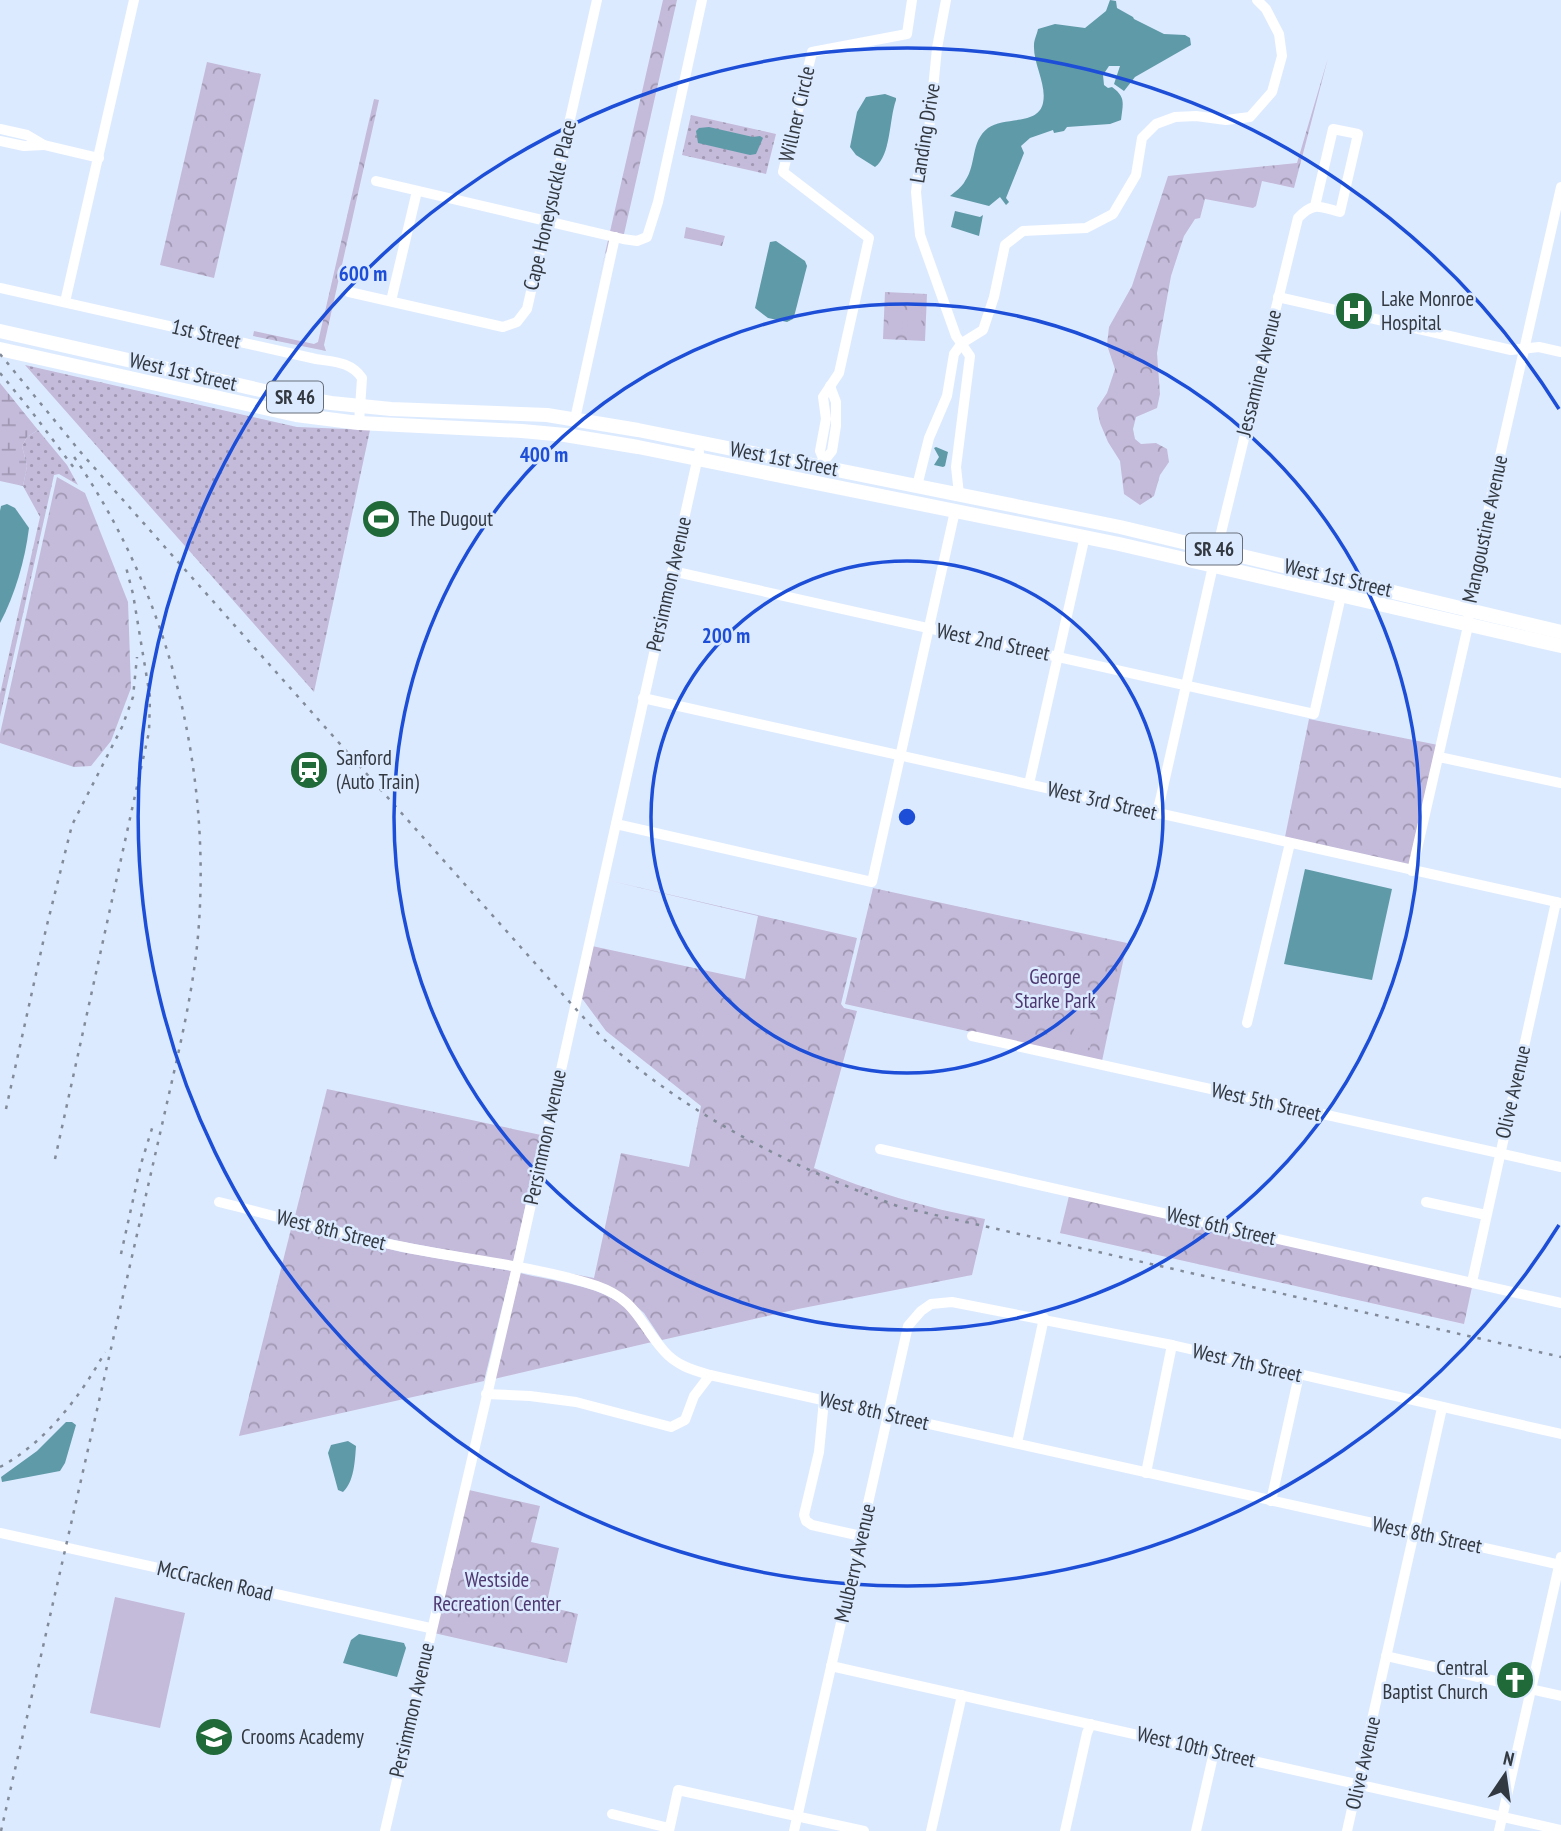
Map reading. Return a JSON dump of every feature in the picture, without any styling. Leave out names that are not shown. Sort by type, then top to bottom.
[{"type":"main road","name":"West 1st Street","points":[[0,331],[269,392],[362,407],[515,413],[575,419],[824,464],[1217,549],[1561,632]]},
{"type":"main road","name":"West 1st Street","points":[[0,349],[275,411],[359,424],[556,434],[697,459],[1085,536],[1561,646]]},
{"type":"main road","points":[[956,510],[968,503],[988,507],[1000,502]]},
{"type":"main road","points":[[1150,551],[1167,550],[1198,556],[1217,549]]},
{"type":"main road","points":[[1213,566],[1226,560],[1242,562],[1260,559]]},
{"type":"street","points":[[65,302],[134,0]]},
{"type":"street","name":"Cape Honeysuckle Place","points":[[349,292],[503,327],[517,322],[527,309],[597,0]]},
{"type":"street","points":[[376,181],[615,237],[641,240],[648,237],[702,0]]},
{"type":"street","name":"Willner Circle","points":[[824,464],[832,451],[836,426],[836,402],[830,386],[839,373],[869,239],[783,172],[812,52],[907,34],[912,0]]},
{"type":"street","name":"Landing Drive","points":[[946,0],[937,48],[929,130],[919,166],[916,192],[920,235],[956,336],[970,356],[956,467],[959,494]]},
{"type":"street","points":[[917,486],[929,438],[947,396],[954,354],[962,343],[983,330],[994,297],[1005,245],[1023,231],[1086,228],[1113,214],[1136,175],[1142,138],[1156,124],[1175,117],[1196,116],[1226,120],[1250,117],[1272,92],[1282,56],[1279,34],[1266,9],[1257,0]]},
{"type":"street","name":"Jessamine Avenue","points":[[1217,549],[1298,218],[1307,208],[1315,206],[1340,212],[1358,134],[1333,128],[1315,206]]},
{"type":"street","points":[[0,129],[26,135],[44,145],[99,158]]},
{"type":"street","points":[[0,141],[24,146],[44,145]]},
{"type":"street","name":"Mangoustine Avenue","points":[[1412,871],[1440,757],[1468,626],[1469,609],[1561,187]]},
{"type":"street","points":[[391,301],[417,191]]},
{"type":"street","points":[[575,419],[615,237]]},
{"type":"street","name":"1st Street","points":[[0,288],[344,363],[351,366],[362,378],[359,424]]},
{"type":"street","points":[[1278,297],[1511,350],[1539,347],[1561,352]]},
{"type":"street","name":"Persimmon Avenue","points":[[384,1831],[517,1267],[702,443]]},
{"type":"street","points":[[616,824],[872,882],[956,510]]},
{"type":"street","points":[[1030,785],[1085,536]]},
{"type":"street","points":[[1157,814],[1213,566]]},
{"type":"street","name":"West 2nd Street","points":[[672,570],[1314,714],[1341,596]]},
{"type":"street","name":"West 3rd Street","points":[[643,698],[1558,903]]},
{"type":"street","points":[[1440,757],[1561,783]]},
{"type":"street","points":[[1247,1023],[1290,843]]},
{"type":"street","name":"Olive Avenue","points":[[1472,1282],[1558,903]]},
{"type":"street","name":"West 5th Street","points":[[972,1036],[1561,1167]]},
{"type":"street","name":"West 6th Street","points":[[880,1149],[1561,1303]]},
{"type":"street","name":"West 8th Street","points":[[219,1202],[402,1247],[517,1267],[598,1287],[622,1299],[641,1317],[669,1356],[686,1368],[710,1375],[1271,1501],[1560,1562]]},
{"type":"street","points":[[1426,1202],[1486,1215]]},
{"type":"street","name":"West 7th Street","points":[[931,1304],[952,1302],[1044,1318],[1561,1434]]},
{"type":"street","name":"Mulberry Avenue","points":[[794,1831],[908,1326],[931,1304]]},
{"type":"street","points":[[1017,1443],[1044,1318]]},
{"type":"street","points":[[1146,1473],[1171,1345]]},
{"type":"street","points":[[486,1394],[554,1398],[671,1427],[685,1420],[694,1396],[710,1375]]},
{"type":"street","points":[[1271,1501],[1299,1375]]},
{"type":"street","points":[[824,1400],[820,1452],[804,1515],[811,1525],[861,1536]]},
{"type":"street","name":"Olive Avenue","points":[[1347,1831],[1442,1408]]},
{"type":"street","name":"McCracken Road","points":[[0,1533],[430,1628]]},
{"type":"street","points":[[1500,1831],[1560,1562]]},
{"type":"street","points":[[1386,1656],[1561,1696]]},
{"type":"street","name":"West 10th Street","points":[[831,1666],[1561,1830]]},
{"type":"street","points":[[931,1831],[962,1695]]},
{"type":"street","points":[[1065,1831],[1091,1724]]},
{"type":"street","points":[[1196,1831],[1214,1752]]},
{"type":"street","points":[[612,1814],[669,1829],[678,1790],[864,1831]]},
{"type":"green space","points":[[663,0],[677,0],[624,234],[605,254],[598,284]]},
{"type":"green space","points":[[1328,58],[1294,188],[1262,181],[1256,206],[1253,208],[1205,199],[1200,218],[1195,219],[1184,236],[1171,276],[1157,353],[1160,394],[1157,408],[1136,417],[1133,429],[1135,439],[1141,444],[1156,443],[1167,449],[1169,462],[1160,475],[1154,496],[1140,505],[1124,494],[1120,461],[1108,442],[1097,408],[1107,393],[1115,369],[1107,345],[1109,327],[1132,286],[1168,176],[1297,163]]},
{"type":"green space","points":[[207,62],[261,74],[214,278],[160,265]]},
{"type":"green space","points":[[374,99],[379,100],[324,345],[326,351],[253,336],[254,331],[314,344],[318,342]]},
{"type":"green space","points":[[691,115],[776,134],[766,174],[682,155]]},
{"type":"green space","points":[[686,227],[725,236],[722,246],[684,238]]},
{"type":"green space","points":[[885,292],[927,294],[925,341],[883,339]]},
{"type":"green space","points":[[889,301],[903,301],[902,332],[888,331]]},
{"type":"green space","points":[[908,302],[922,302],[921,333],[907,332]]},
{"type":"green space","points":[[25,365],[297,427],[370,430],[314,692]]},
{"type":"green space","points":[[0,383],[38,430],[27,437],[22,446],[27,466],[23,486],[0,481]]},
{"type":"green space","points":[[38,430],[67,465],[78,485],[59,474],[54,475],[0,717],[0,694],[40,517],[23,486],[27,466],[22,446],[27,437]]},
{"type":"green space","points":[[57,477],[85,493],[128,602],[131,688],[111,741],[91,766],[74,767],[0,743]]},
{"type":"green space","points":[[1309,719],[1438,745],[1409,865],[1285,837]]},
{"type":"green space","points":[[607,880],[857,938],[841,1004],[844,1008],[857,1011],[814,1168],[898,1198],[985,1219],[972,1275],[798,1309],[662,1340],[644,1313],[624,1295],[537,1267],[594,1278],[621,1153],[689,1167],[701,1106],[606,1031],[581,997],[592,946],[745,979],[758,916]]},
{"type":"green space","name":"George Starke Park","points":[[873,888],[1127,943],[1102,1061],[845,1004]]},
{"type":"green space","points":[[1078,1011],[1097,1016],[1090,1048],[1071,1044]]},
{"type":"green space","points":[[327,1089],[541,1135],[513,1262],[403,1242],[295,1216]]},
{"type":"green space","points":[[1069,1196],[1472,1287],[1464,1324],[1060,1233]]},
{"type":"green space","points":[[292,1225],[401,1252],[511,1271],[484,1381],[239,1436]]},
{"type":"green space","points":[[520,1273],[578,1286],[607,1296],[629,1311],[652,1342],[494,1379]]},
{"type":"green space","name":"Westside Recreation Center","points":[[469,1490],[540,1506],[531,1542],[559,1548],[546,1606],[578,1614],[567,1663],[434,1633]]},
{"type":"green space","points":[[115,1597],[185,1613],[160,1728],[90,1713]]},
{"type":"green space","points":[[515,1605],[547,1613],[542,1632],[510,1625]]},
{"type":"water","points":[[1110,0],[1116,1],[1117,8],[1134,19],[1164,34],[1185,35],[1190,38],[1191,45],[1135,77],[1124,91],[1114,84],[1120,66],[1109,66],[1103,75],[1104,85],[1112,87],[1122,97],[1121,120],[1110,124],[1067,127],[1064,131],[1054,133],[1053,130],[1030,138],[1021,146],[1024,153],[1006,198],[1009,202],[1006,205],[1000,197],[989,206],[950,196],[969,174],[978,140],[988,128],[1003,122],[1028,118],[1040,110],[1044,96],[1034,45],[1038,29],[1055,24],[1085,28],[1106,11]]},
{"type":"water","points":[[885,94],[896,100],[887,146],[875,167],[856,155],[850,147],[857,112],[866,97]]},
{"type":"water","points":[[709,127],[763,138],[756,154],[750,155],[698,143],[696,131]]},
{"type":"water","points":[[955,211],[980,217],[983,215],[979,236],[951,227]]},
{"type":"water","points":[[776,241],[805,261],[807,266],[793,319],[787,322],[768,318],[755,308],[770,242]]},
{"type":"water","points":[[934,448],[948,452],[943,467],[934,465],[939,457]]},
{"type":"water","points":[[7,504],[15,508],[29,528],[19,577],[0,623],[0,511],[1,506]]},
{"type":"water","points":[[1305,869],[1392,889],[1372,980],[1284,964]]},
{"type":"water","points":[[66,1422],[76,1425],[60,1471],[2,1482],[1,1477],[37,1451]]},
{"type":"water","points":[[348,1441],[356,1446],[355,1458],[352,1477],[343,1492],[338,1490],[328,1453],[331,1445]]},
{"type":"water","points":[[359,1634],[404,1643],[406,1648],[397,1677],[343,1663],[351,1640]]},
{"type":"railway","points":[[0,354],[83,455],[588,1022],[611,1046],[677,1097],[748,1140],[822,1176],[900,1207],[1561,1357]]},
{"type":"railway","points":[[0,373],[74,468]]},
{"type":"railway","points":[[1,1831],[181,1042],[199,923],[201,862],[197,800],[188,738],[175,678],[156,618],[133,561],[105,506],[72,454]]},
{"type":"railway","points":[[55,1159],[149,732],[150,697],[126,567]]},
{"type":"railway","points":[[6,1109],[72,825],[122,727],[133,697],[137,657]]},
{"type":"railway","points":[[121,1254],[141,1164],[154,1122]]},
{"type":"railway","points":[[0,1467],[32,1445],[60,1417],[85,1385],[105,1352]]},
{"type":"place","name":"Lake Monroe Hospital","points":[[1354,311]]},
{"type":"place","name":"The Dugout","points":[[381,519]]},
{"type":"place","name":"Sanford (Auto Train)","points":[[309,770]]},
{"type":"place","name":"Central Baptist Church","points":[[1515,1680]]},
{"type":"place","name":"Crooms Academy","points":[[214,1737]]}]
